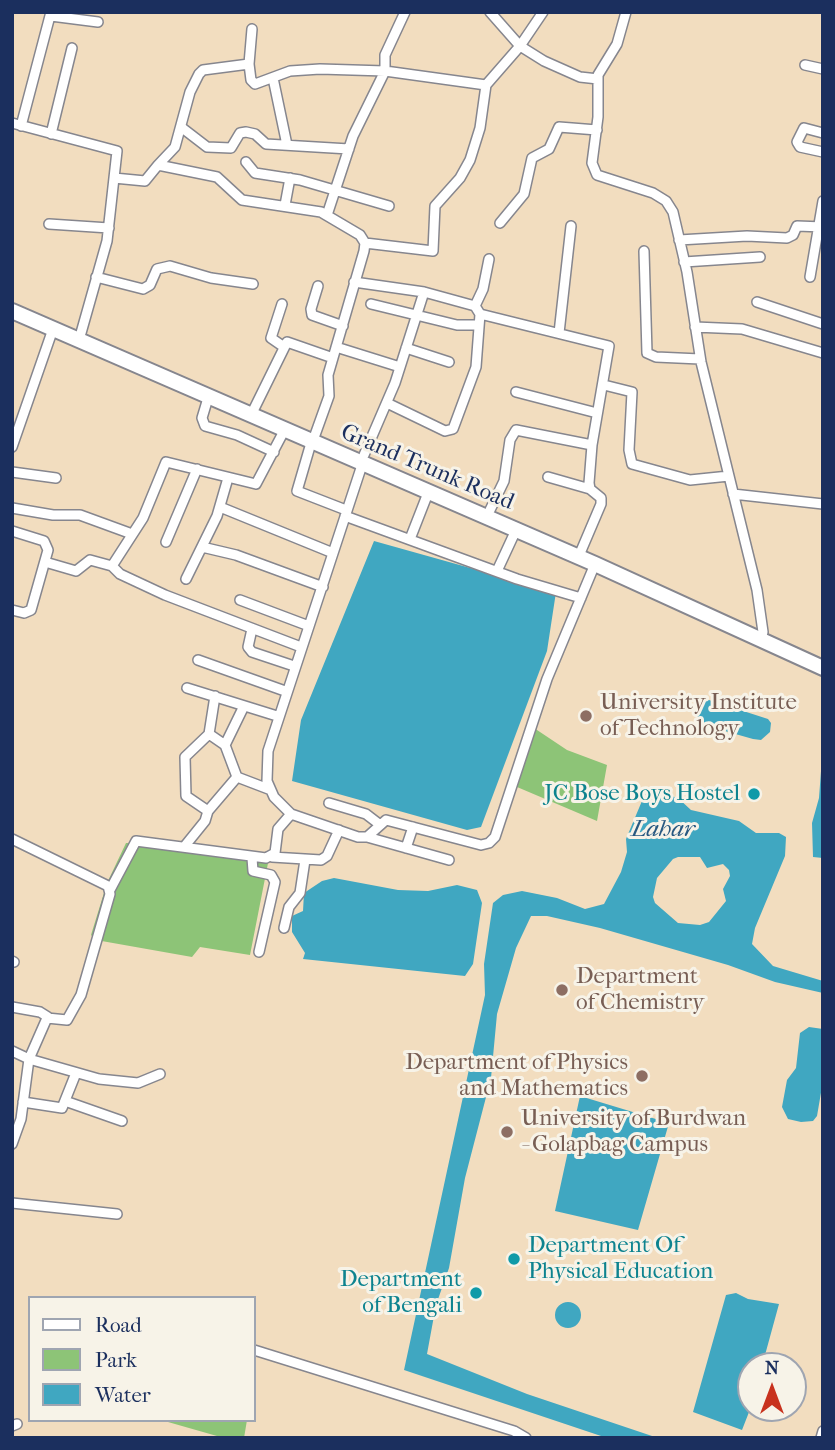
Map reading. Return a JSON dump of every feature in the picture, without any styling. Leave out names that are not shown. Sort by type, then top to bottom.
[{"type":"main road","name":"Grand Trunk Road","points":[[12,302],[254,409],[313,439],[490,510],[581,551],[762,636],[823,668]]},
{"type":"main road","name":"Grand Trunk Road","points":[[12,311],[284,431],[313,439]]},
{"type":"main road","name":"Grand Trunk Road","points":[[363,460],[428,493],[762,636],[823,658]]},
{"type":"street","points":[[327,215],[349,149],[369,99],[385,71],[386,55],[405,12]]},
{"type":"street","points":[[490,12],[520,46],[565,72],[598,79]]},
{"type":"street","points":[[365,243],[433,251],[435,206],[460,178],[470,160],[480,128],[486,85],[520,46],[543,12]]},
{"type":"street","points":[[626,12],[617,44],[599,71],[597,130],[592,163],[597,175],[653,193],[666,201],[673,212],[701,359],[757,590],[762,636]]},
{"type":"street","points":[[81,332],[109,228],[117,151],[17,125],[51,14],[98,22]]},
{"type":"street","points":[[252,29],[249,64],[252,83],[304,69],[385,71],[486,85]]},
{"type":"street","points":[[51,134],[72,48]]},
{"type":"street","points":[[114,178],[145,181],[175,147],[190,92],[203,70],[249,64]]},
{"type":"street","points":[[805,65],[823,69]]},
{"type":"street","points":[[273,78],[287,145]]},
{"type":"street","points":[[181,127],[207,147],[231,148],[240,134],[246,132],[255,134],[266,144],[349,149]]},
{"type":"street","points":[[500,223],[524,194],[532,158],[549,149],[559,127],[597,130]]},
{"type":"street","points":[[823,133],[804,128],[797,142],[800,147],[823,152]]},
{"type":"street","points":[[246,162],[255,173],[290,178],[389,206]]},
{"type":"street","points":[[158,165],[217,177],[242,200],[285,205],[327,215],[360,235],[365,243],[328,375],[329,396],[297,491],[410,539],[581,598]]},
{"type":"street","points":[[285,205],[290,178]]},
{"type":"street","points":[[810,277],[823,201]]},
{"type":"street","points":[[49,224],[109,228]]},
{"type":"street","points":[[559,332],[571,226]]},
{"type":"street","points":[[679,240],[747,236],[787,238],[793,235],[797,226],[820,226]]},
{"type":"street","points":[[643,251],[647,353],[656,358],[701,359]]},
{"type":"street","points":[[684,262],[760,257]]},
{"type":"street","points":[[387,403],[445,431],[453,429],[476,367],[478,310],[489,259]]},
{"type":"street","points":[[96,277],[140,290],[150,285],[158,269],[170,266],[211,278],[253,284]]},
{"type":"street","points":[[354,282],[424,292],[478,310],[609,346],[592,445],[590,489]]},
{"type":"street","points":[[318,286],[311,313],[343,326]]},
{"type":"street","points":[[424,292],[387,403],[363,460],[323,587],[285,691],[266,765],[271,790],[283,808],[291,814],[449,860]]},
{"type":"street","points":[[757,302],[823,324]]},
{"type":"street","points":[[282,304],[271,338],[284,347]]},
{"type":"street","points":[[371,304],[457,326],[478,326]]},
{"type":"street","points":[[695,327],[742,329],[823,353]]},
{"type":"street","points":[[13,444],[53,329]]},
{"type":"street","points":[[254,409],[287,342],[333,358]]},
{"type":"street","points":[[336,347],[400,367]]},
{"type":"street","points":[[406,348],[449,362]]},
{"type":"street","points":[[604,385],[632,392],[629,450],[632,464],[690,480],[729,476]]},
{"type":"street","points":[[516,392],[597,412]]},
{"type":"street","points":[[208,398],[202,418],[205,426],[237,435],[274,452]]},
{"type":"street","points":[[490,510],[504,481],[510,440],[516,430],[592,445]]},
{"type":"street","points":[[112,566],[143,518],[163,465],[172,461],[256,484],[284,431]]},
{"type":"street","points":[[166,542],[197,469]]},
{"type":"street","points":[[12,472],[56,478]]},
{"type":"street","points":[[548,477],[590,489],[601,498],[601,504],[581,551]]},
{"type":"street","points":[[186,579],[220,507],[228,478]]},
{"type":"street","points":[[410,539],[428,493]]},
{"type":"street","points":[[733,494],[823,504]]},
{"type":"street","points":[[220,507],[333,552]]},
{"type":"street","points":[[12,508],[53,515],[80,515],[132,534]]},
{"type":"street","points":[[497,571],[516,530]]},
{"type":"street","points":[[12,531],[47,544],[45,562],[31,610],[24,614],[12,610]]},
{"type":"street","points":[[202,547],[218,554],[236,555],[262,568],[323,587]]},
{"type":"street","points":[[45,562],[76,571],[90,560],[112,566],[120,573],[165,595],[301,647]]},
{"type":"street","points":[[367,837],[386,820],[481,845],[495,837],[547,680],[595,564]]},
{"type":"street","points":[[240,600],[309,626]]},
{"type":"street","points":[[252,629],[248,647],[252,652],[294,666]]},
{"type":"street","points":[[198,660],[285,691]]},
{"type":"street","points":[[187,688],[277,716]]},
{"type":"street","points":[[208,810],[186,796],[183,765],[188,752],[209,734],[215,696]]},
{"type":"street","points":[[225,745],[244,706]]},
{"type":"street","points":[[209,734],[225,745],[237,778]]},
{"type":"street","points":[[237,778],[271,790]]},
{"type":"street","points":[[184,848],[205,821],[208,810],[237,778]]},
{"type":"street","points":[[329,803],[366,814],[379,824]]},
{"type":"street","points":[[272,857],[278,829],[291,814]]},
{"type":"street","points":[[406,848],[413,827]]},
{"type":"street","points":[[12,1007],[67,1020],[81,995],[110,890],[136,841],[251,858],[321,860],[327,856],[339,830]]},
{"type":"street","points":[[12,839],[110,890]]},
{"type":"street","points":[[251,858],[253,871],[271,875],[275,882],[259,952]]},
{"type":"street","points":[[284,928],[289,907],[300,893],[305,860]]},
{"type":"street","points":[[12,1144],[23,1102],[29,1059],[48,1017]]},
{"type":"street","points":[[12,1051],[76,1073],[129,1083],[160,1074]]},
{"type":"street","points":[[23,1102],[62,1108],[76,1073]]},
{"type":"street","points":[[65,1101],[122,1121]]},
{"type":"street","points":[[12,1203],[117,1214]]},
{"type":"street","points":[[256,1351],[514,1431],[526,1438]]},
{"type":"street","points":[[821,1438],[823,1432]]},
{"type":"green space","points":[[534,728],[567,750],[607,765],[597,821],[510,784]]},
{"type":"green space","points":[[126,843],[169,843],[269,858],[250,955],[200,947],[192,957],[96,940],[91,935],[107,883]]},
{"type":"green space","points":[[168,1422],[247,1422],[244,1438],[224,1438]]},
{"type":"water","points":[[374,541],[556,592],[547,651],[481,827],[467,830],[292,781],[301,720]]},
{"type":"water","points":[[706,699],[768,719],[771,723],[770,732],[761,740],[700,724],[695,709]]},
{"type":"water","points":[[823,744],[823,858],[813,857],[812,823],[819,798]]},
{"type":"water","name":"Lahar","points":[[647,789],[678,798],[691,810],[739,821],[756,833],[779,833],[786,837],[785,856],[755,928],[752,944],[773,966],[823,981],[823,993],[775,982],[728,965],[600,928],[547,916],[531,916],[516,948],[497,1014],[491,1078],[465,1178],[449,1268],[436,1305],[427,1354],[527,1394],[658,1438],[607,1438],[404,1370],[485,995],[484,964],[493,903],[503,895],[522,891],[557,898],[585,909],[604,904],[621,872],[627,852],[626,839]],"holes":[[[700,857],[707,868],[723,864],[729,870],[730,876],[723,889],[726,901],[709,922],[700,925],[678,923],[655,903],[653,897],[657,878],[673,859]]]},
{"type":"water","points":[[334,878],[398,890],[428,891],[457,885],[477,890],[482,903],[473,964],[465,976],[303,959],[305,953],[292,932],[292,916],[303,911],[304,893],[322,881]]},
{"type":"water","points":[[809,1027],[823,1029],[823,1081],[817,1116],[813,1121],[801,1122],[788,1119],[782,1107],[787,1080],[796,1068],[800,1033]]},
{"type":"water","points":[[580,1096],[669,1123],[638,1230],[555,1211]]},
{"type":"water","points":[[736,1293],[748,1299],[779,1304],[766,1352],[737,1352],[737,1422],[745,1422],[742,1430],[693,1412],[726,1295]]},
{"type":"water","points":[[568,1302],[577,1306],[581,1315],[577,1324],[568,1328],[559,1324],[555,1315],[559,1306]]},
{"type":"place","name":"University Institute of Technology","points":[[586,716]]},
{"type":"place","name":"JC Bose Boys Hostel","points":[[754,794]]},
{"type":"place","name":"Department of Chemistry","points":[[562,990]]},
{"type":"place","name":"Department of Physics and Mathematics","points":[[642,1076]]},
{"type":"place","name":"University of Burdwan - Golapbag Campus","points":[[507,1132]]},
{"type":"place","name":"Department Of Physical Education","points":[[514,1259]]},
{"type":"place","name":"Department of Bengali","points":[[476,1293]]}]
